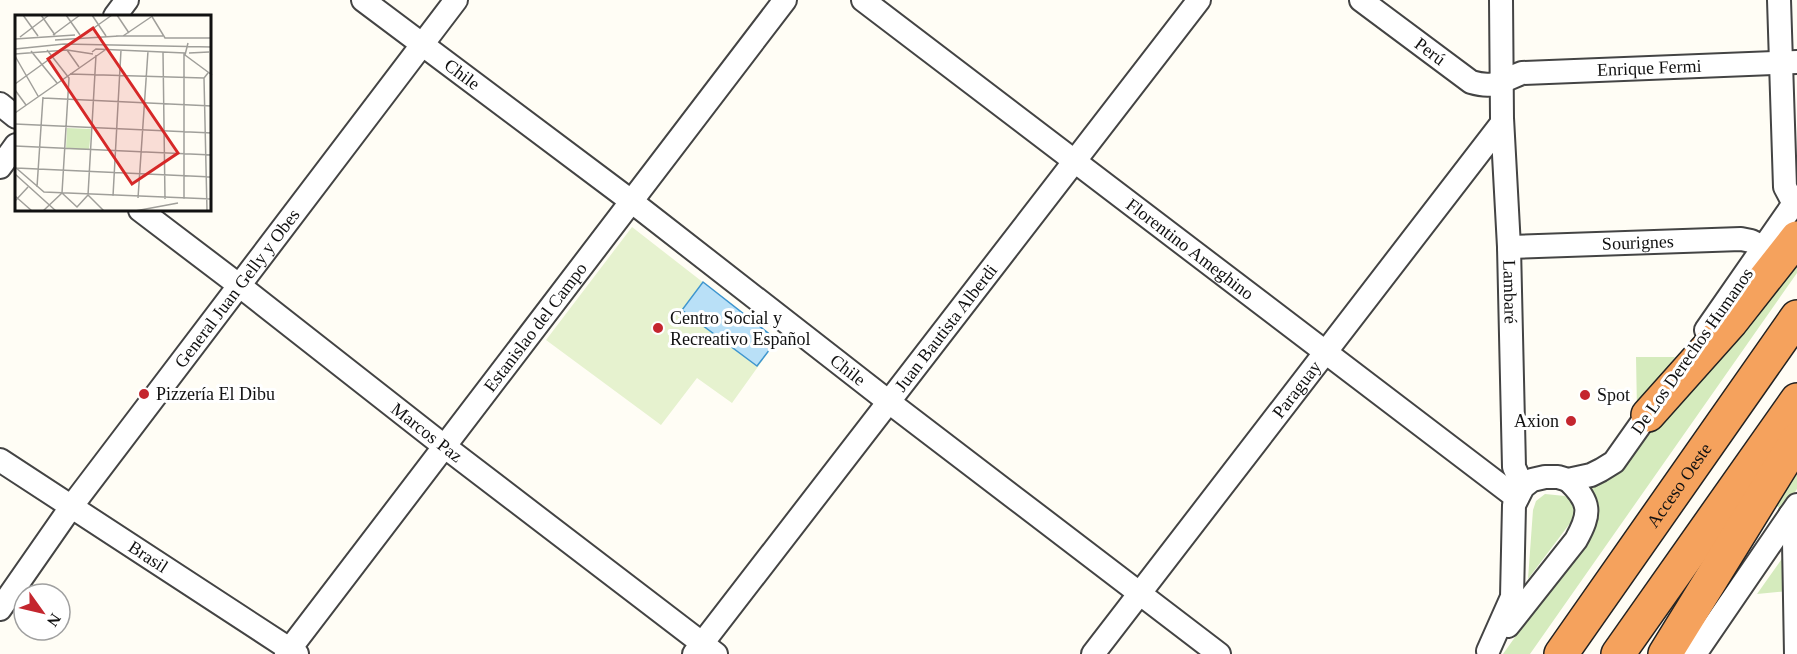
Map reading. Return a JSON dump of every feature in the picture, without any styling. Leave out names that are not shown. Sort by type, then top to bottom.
[{"type":"highway","points":[[1648,415],[1731,322],[1797,238]]},
{"type":"highway","name":"Acceso Oeste","points":[[1561,654],[1797,317]]},
{"type":"highway","points":[[1618,654],[1797,400]]},
{"type":"highway","points":[[1665,654],[1797,440]]},
{"type":"street","points":[[116,15],[128,0]]},
{"type":"street","name":"Chile","points":[[363,0],[631,201],[1219,654]]},
{"type":"street","name":"General Juan Gelly y Obes","points":[[0,609],[71,507],[456,0]]},
{"type":"street","name":"Estanislao del Campo","points":[[291,652],[444,446],[785,0]]},
{"type":"street","name":"Florentino Ameghino","points":[[863,0],[1326,354],[1520,493]]},
{"type":"street","name":"Juan Bautista Alberdi","points":[[704,650],[889,402],[1199,0]]},
{"type":"street","name":"Perú","points":[[1360,0],[1471,82],[1484,86],[1503,83]]},
{"type":"street","name":"Lambaré","points":[[1487,653],[1512,597],[1514,505],[1520,493],[1514,467],[1509,248],[1502,123],[1501,0]]},
{"type":"street","points":[[1779,0],[1789,62],[1785,187],[1795,201]]},
{"type":"street","name":"Enrique Fermi","points":[[1503,83],[1522,73],[1789,62]]},
{"type":"street","points":[[0,104],[15,116]]},
{"type":"street","name":"Paraguay","points":[[1093,654],[1502,123]]},
{"type":"street","points":[[0,167],[15,146]]},
{"type":"street","name":"De Los Derechos Humanos","points":[[1520,493],[1532,480],[1558,477],[1568,480],[1591,475],[1614,462],[1765,248],[1795,201]]},
{"type":"street","name":"Marcos Paz","points":[[143,212],[240,285],[704,650]]},
{"type":"street","name":"Sourignes","points":[[1509,248],[1742,239],[1765,248]]},
{"type":"street","name":"Brasil","points":[[0,460],[291,652]]},
{"type":"street","points":[[1487,653],[1576,540],[1582,529],[1587,516],[1587,505],[1582,493],[1568,480]]},
{"type":"street","points":[[1695,654],[1793,510]]},
{"type":"street","points":[[1793,510],[1796,654]]},
{"type":"green space","name":"Centro Social y Recreativo Español","points":[[632,227],[777,340],[732,403],[697,378],[661,425],[546,340]]},
{"type":"green space","points":[[1797,250],[1797,273],[1530,654],[1503,654],[1598,521],[1591,482],[1673,402]]},
{"type":"green space","points":[[1636,357],[1675,357],[1637,410]]},
{"type":"green space","points":[[1797,466],[1797,489],[1783,510],[1772,503]]},
{"type":"green space","points":[[1545,494],[1565,496],[1575,503],[1577,514],[1528,579],[1533,510],[1536,501]]},
{"type":"green space","points":[[1786,553],[1788,591],[1757,594]]},
{"type":"water","points":[[703,282],[777,340],[757,366],[682,310]]},
{"type":"place","name":"Centro Social y Recreativo Español","points":[[658,328]]},
{"type":"place","name":"Pizzería El Dibu","points":[[144,394]]},
{"type":"place","name":"Spot","points":[[1585,395]]},
{"type":"place","name":"Axion","points":[[1571,421]]}]
